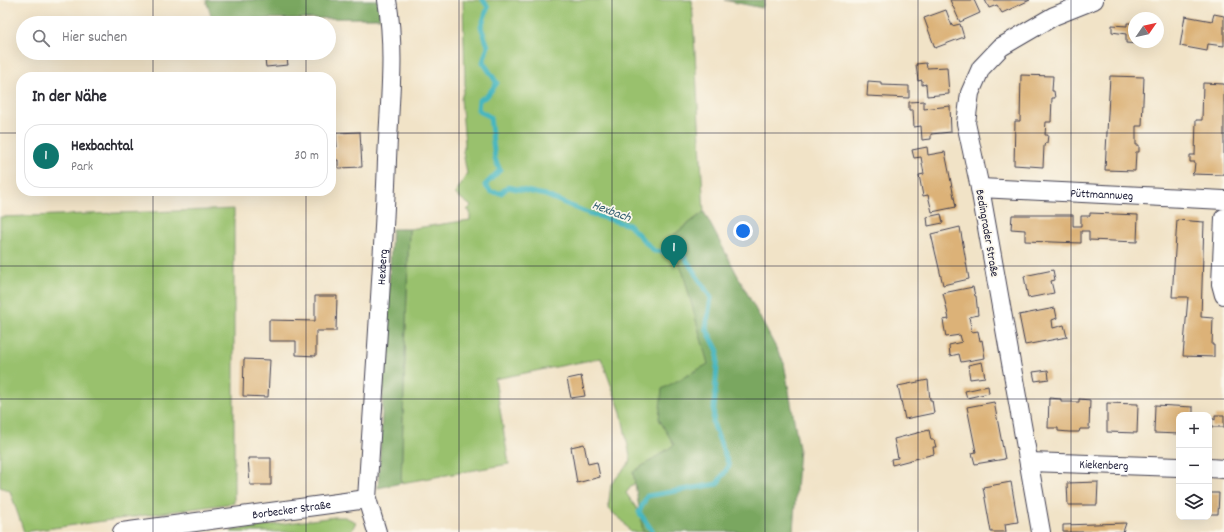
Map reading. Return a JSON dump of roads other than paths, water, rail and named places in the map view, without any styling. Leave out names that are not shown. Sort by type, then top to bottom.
[{"type":"street","name":"Hexberg","points":[[377,532],[367,499],[385,215],[390,83],[390,19],[386,0]]},
{"type":"street","name":"Bedingrader Straße","points":[[1041,532],[980,188],[966,123],[970,93],[982,68],[1000,47],[1054,16],[1094,0]]},
{"type":"street","name":"Püttmannweg","points":[[980,188],[1224,200]]},
{"type":"street","points":[[1224,218],[1221,284],[1224,295]]},
{"type":"street","name":"Kiekenberg","points":[[1029,462],[1176,467]]},
{"type":"street","points":[[1212,468],[1224,469]]},
{"type":"street","name":"Borbecker Straße","points":[[122,532],[367,499]]},
{"type":"waterway","name":"Hexbach","points":[[483,0],[488,7],[481,27],[488,46],[483,62],[497,83],[487,96],[479,100],[478,110],[490,117],[495,159],[500,170],[485,185],[491,192],[501,193],[508,187],[545,195],[588,213],[629,225],[654,251],[682,253],[711,298],[706,328],[718,351],[713,423],[729,466],[717,484],[647,496],[639,512],[653,532]]},
{"type":"place","name":"Hexbachtal","points":[[674,268]]}]
